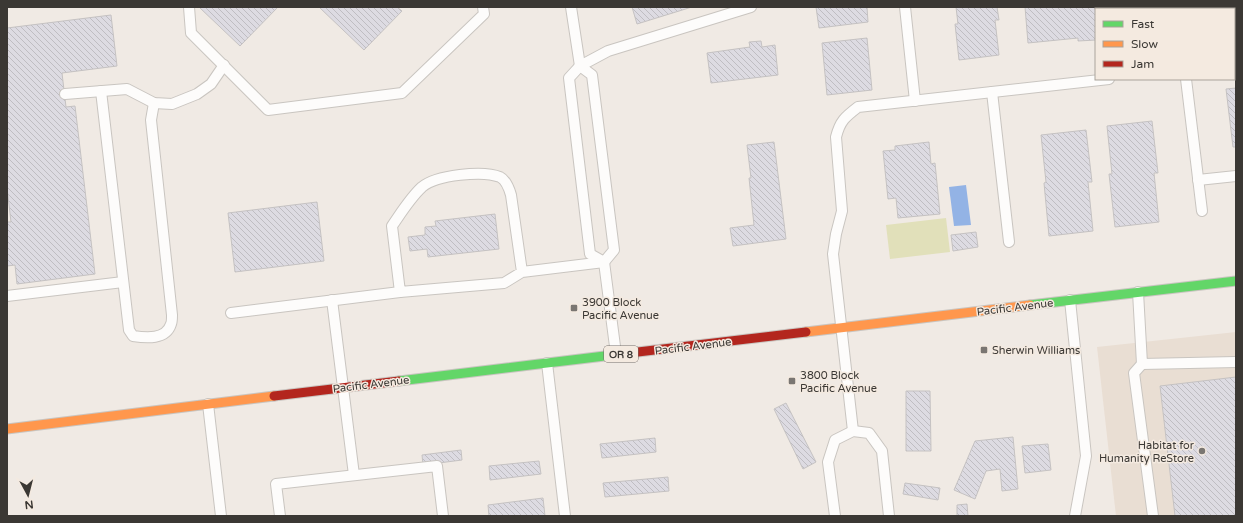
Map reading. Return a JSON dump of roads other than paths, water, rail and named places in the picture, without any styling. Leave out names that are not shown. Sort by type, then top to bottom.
[{"type":"highway","name":"Pacific Avenue","points":[[7,429],[616,354],[1236,281]]},
{"type":"lane","points":[[189,7],[191,33],[268,110],[402,93],[484,14],[483,7]]},
{"type":"lane","points":[[231,313],[400,292],[504,283],[522,272],[604,262],[614,250],[592,75],[580,66],[571,7]]},
{"type":"lane","points":[[604,262],[590,254],[569,78],[580,66],[608,51],[751,7]]},
{"type":"lane","points":[[905,7],[915,101]]},
{"type":"lane","points":[[65,94],[127,88],[154,103],[172,104],[197,94],[211,84],[224,65]]},
{"type":"lane","points":[[852,431],[833,254],[842,211],[836,137],[839,126],[847,116],[858,107],[1100,80]]},
{"type":"lane","points":[[1186,80],[1202,211]]},
{"type":"lane","points":[[102,90],[129,330],[133,336],[152,338],[160,336],[166,332],[171,325],[172,314],[151,120],[154,103]]},
{"type":"lane","points":[[992,92],[1009,242]]},
{"type":"lane","points":[[400,292],[392,226],[423,186],[436,179],[453,176],[473,173],[489,174],[501,178],[508,186],[511,195],[522,272]]},
{"type":"lane","points":[[1198,180],[1236,176]]},
{"type":"lane","points":[[604,262],[616,354]]},
{"type":"lane","points":[[7,296],[123,282]]},
{"type":"lane","points":[[1138,292],[1142,364],[1134,373],[1153,516]]},
{"type":"lane","points":[[332,300],[354,475]]},
{"type":"lane","points":[[1070,300],[1086,456],[1075,516]]},
{"type":"lane","points":[[1142,364],[1236,362]]},
{"type":"lane","points":[[547,363],[565,516]]},
{"type":"lane","points":[[208,404],[221,516]]},
{"type":"lane","points":[[835,516],[828,462],[835,440],[852,431],[869,433],[882,450],[890,516]]},
{"type":"lane","points":[[280,516],[276,484],[437,466],[443,516]]},
{"type":"water","points":[[966,185],[971,225],[954,226],[949,187]]},
{"type":"place","name":"3900 Block Pacific Avenue","points":[[574,308]]},
{"type":"place","name":"Sherwin Williams","points":[[984,350]]},
{"type":"place","name":"3800 Block Pacific Avenue","points":[[792,381]]},
{"type":"place","name":"Habitat for Humanity ReStore","points":[[1202,451]]}]
